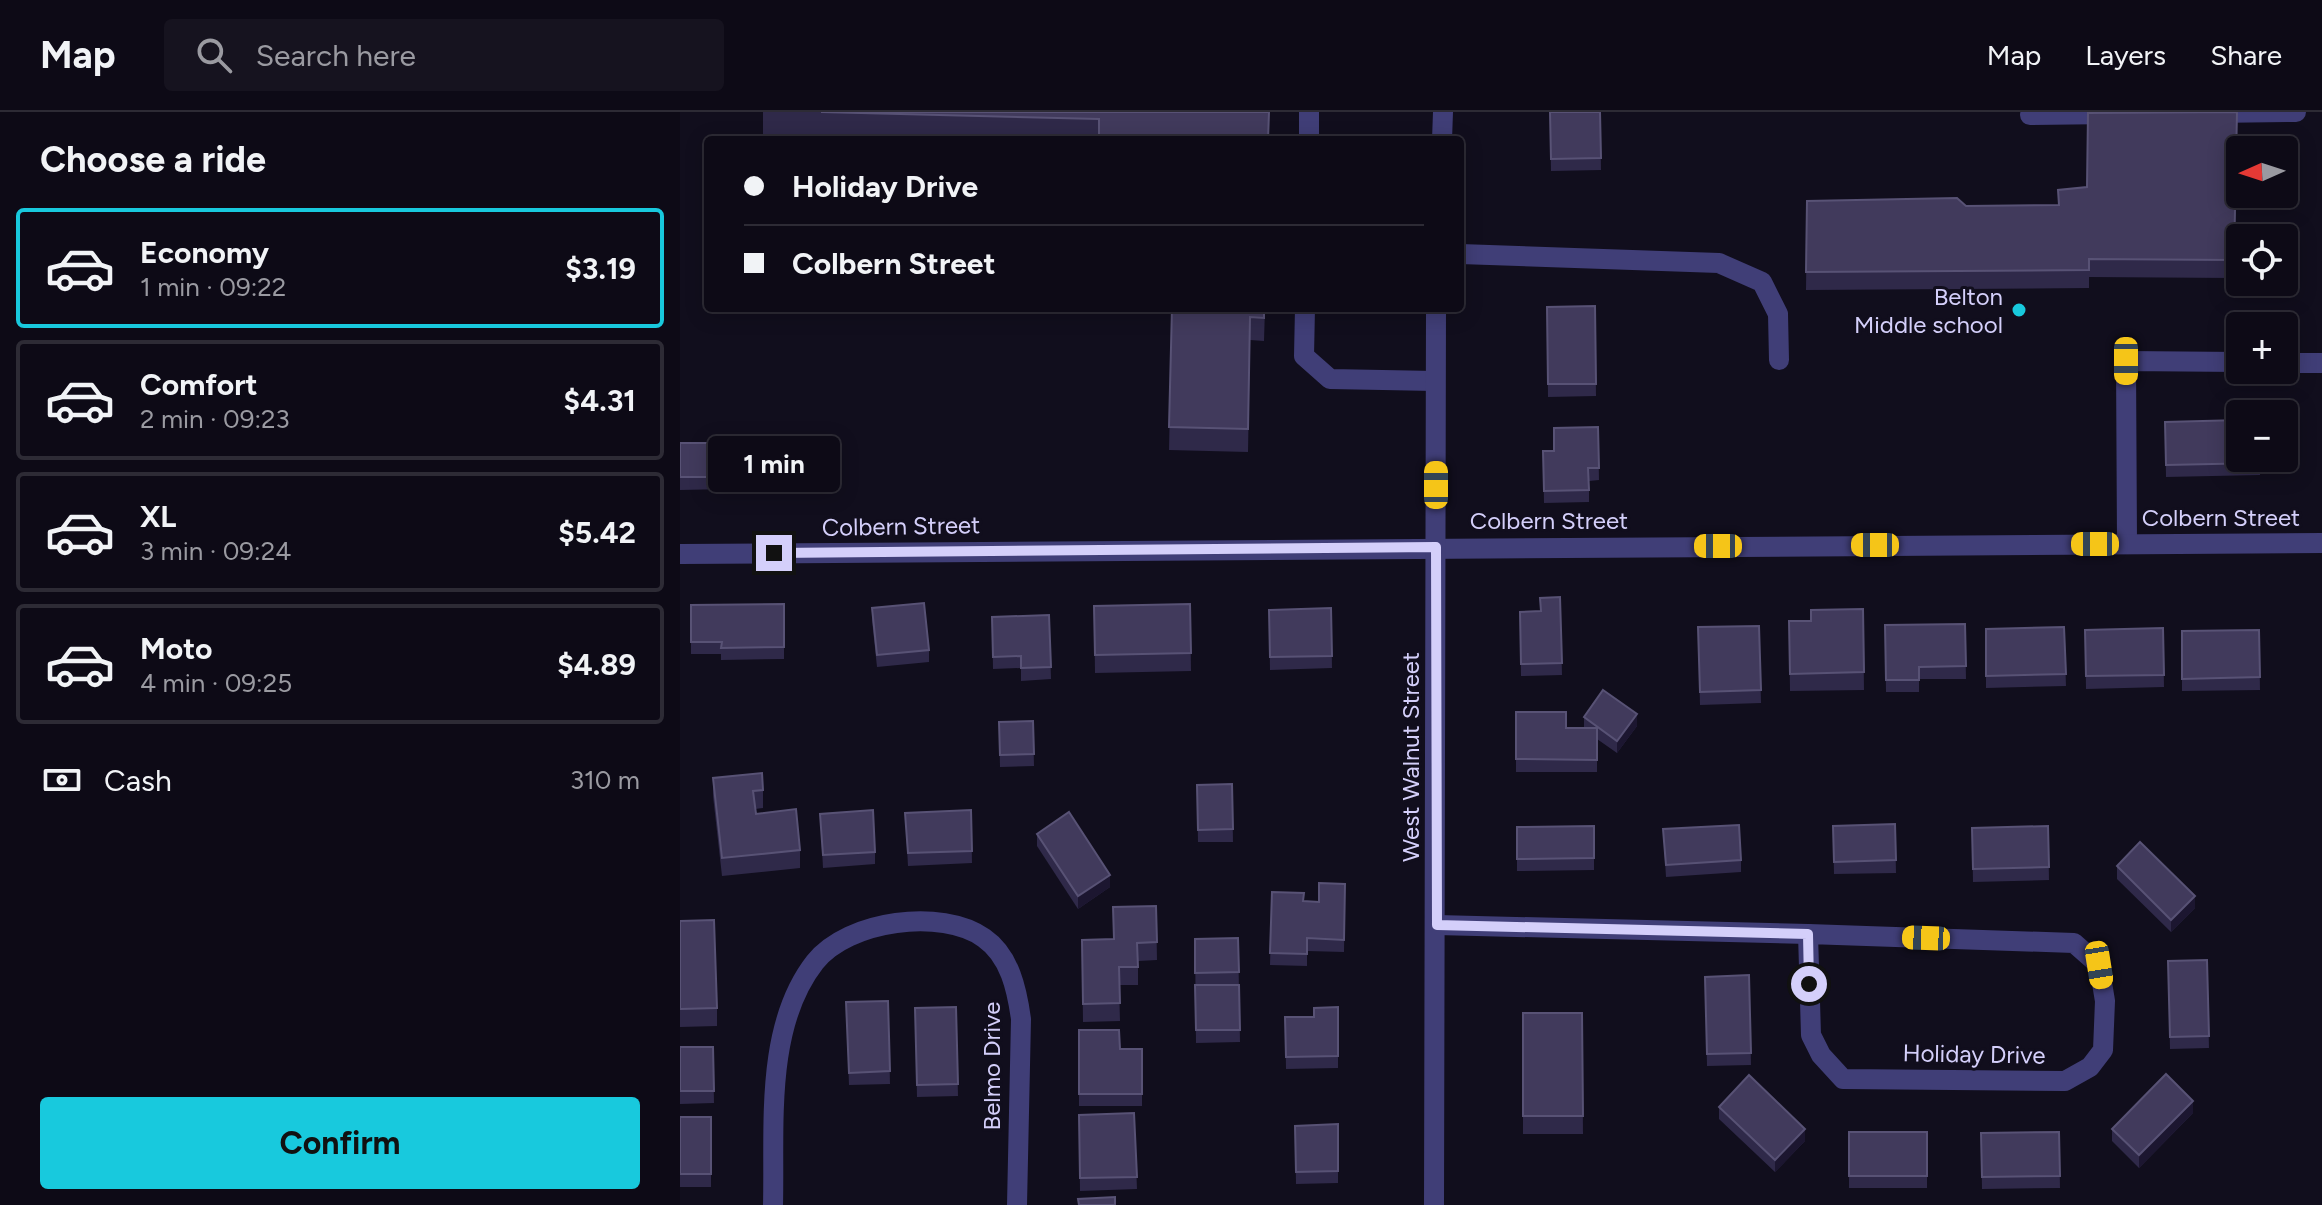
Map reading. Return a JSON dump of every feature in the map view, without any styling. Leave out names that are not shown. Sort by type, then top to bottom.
[{"type":"street","points":[[1309,112],[1309,136]]},
{"type":"street","points":[[1442,136],[1443,112]]},
{"type":"street","points":[[2186,113],[2296,112]]},
{"type":"street","points":[[2030,115],[2139,114]]},
{"type":"street","points":[[1464,254],[1719,263],[1762,282],[1778,314],[1779,360]]},
{"type":"street","points":[[1305,312],[1304,356],[1330,379],[1435,381]]},
{"type":"street","name":"West Walnut Street","points":[[1434,1205],[1436,312]]},
{"type":"street","points":[[2127,543],[2126,361],[2226,362]]},
{"type":"street","points":[[2298,363],[2322,363]]},
{"type":"street","name":"Colbern Street","points":[[680,554],[2322,543]]},
{"type":"street","name":"Belmo Drive","points":[[773,1205],[777,1070],[787,1023],[802,984],[815,961],[838,940],[865,927],[897,922],[939,924],[975,933],[986,939],[1012,977],[1021,1019],[1017,1205]]},
{"type":"street","name":"Holiday Drive","points":[[1437,925],[1808,934],[2074,943],[2099,965],[2105,1001],[2103,1050],[2090,1067],[2065,1081],[1843,1079],[1821,1055],[1811,1035],[1808,934]]},
{"type":"building","points":[[821,112],[1269,112],[1268,136],[1099,136],[1099,119]]},
{"type":"building","points":[[1550,112],[1600,112],[1601,158],[1551,159]]},
{"type":"building","points":[[2237,112],[2237,136],[2226,136],[2226,208],[2235,208],[2235,224],[2226,224],[2226,260],[2089,259],[2089,270],[1806,272],[1807,201],[1957,198],[1966,206],[2059,205],[2058,190],[2087,187],[2088,113]]},
{"type":"building","points":[[1595,306],[1596,384],[1548,384],[1547,307]]},
{"type":"building","points":[[1172,312],[1264,312],[1264,318],[1250,317],[1248,429],[1169,427]]},
{"type":"building","points":[[2226,420],[2226,464],[2166,465],[2165,422]]},
{"type":"building","points":[[1598,427],[1599,468],[1588,468],[1589,490],[1544,491],[1543,451],[1554,451],[1554,428]]},
{"type":"building","points":[[680,443],[713,443],[713,455],[728,455],[728,477],[680,477]]},
{"type":"building","points":[[1560,597],[1562,663],[1521,664],[1520,612],[1541,611],[1540,598]]},
{"type":"building","points":[[924,603],[929,650],[877,655],[872,608]]},
{"type":"building","points":[[784,604],[784,647],[721,648],[722,642],[691,642],[691,605]]},
{"type":"building","points":[[1190,604],[1191,653],[1095,655],[1094,606]]},
{"type":"building","points":[[1331,608],[1332,656],[1270,657],[1269,610]]},
{"type":"building","points":[[1863,609],[1864,672],[1790,674],[1789,621],[1811,621],[1811,610]]},
{"type":"building","points":[[1049,615],[1051,667],[1021,668],[1021,656],[993,657],[992,617]]},
{"type":"building","points":[[1965,624],[1966,666],[1919,667],[1919,680],[1886,680],[1885,625]]},
{"type":"building","points":[[1759,626],[1761,690],[1700,692],[1698,627]]},
{"type":"building","points":[[2064,627],[2066,674],[1986,676],[1986,629]]},
{"type":"building","points":[[2163,628],[2164,675],[2086,676],[2085,630]]},
{"type":"building","points":[[2259,630],[2260,677],[2182,679],[2182,631]]},
{"type":"building","points":[[1603,690],[1637,714],[1617,741],[1584,717]]},
{"type":"building","points":[[1516,712],[1566,712],[1566,728],[1597,728],[1597,760],[1516,759]]},
{"type":"building","points":[[1033,721],[1034,754],[1000,755],[999,722]]},
{"type":"building","points":[[762,773],[763,790],[753,791],[756,814],[796,809],[800,850],[722,858],[713,778]]},
{"type":"building","points":[[1232,784],[1233,829],[1198,830],[1197,785]]},
{"type":"building","points":[[873,810],[875,852],[823,855],[820,814]]},
{"type":"building","points":[[971,810],[972,851],[908,853],[905,813]]},
{"type":"building","points":[[1069,812],[1110,875],[1078,896],[1037,834]]},
{"type":"building","points":[[1895,824],[1896,860],[1834,862],[1833,826]]},
{"type":"building","points":[[1739,825],[1741,860],[1666,865],[1663,829]]},
{"type":"building","points":[[1594,826],[1594,858],[1517,859],[1517,827]]},
{"type":"building","points":[[2048,826],[2049,867],[1973,869],[1972,828]]},
{"type":"building","points":[[2140,842],[2195,896],[2171,920],[2117,866]]},
{"type":"building","points":[[1319,883],[1345,884],[1344,940],[1307,938],[1307,954],[1270,953],[1272,892],[1304,893],[1303,901],[1319,902]]},
{"type":"building","points":[[1156,906],[1157,942],[1137,943],[1138,967],[1119,967],[1120,1003],[1083,1004],[1082,940],[1114,939],[1113,907]]},
{"type":"building","points":[[714,920],[717,1008],[680,1009],[680,921]]},
{"type":"building","points":[[1238,938],[1239,972],[1195,973],[1195,939]]},
{"type":"building","points":[[2207,960],[2209,1036],[2170,1037],[2168,961]]},
{"type":"building","points":[[1749,975],[1751,1053],[1707,1054],[1705,977]]},
{"type":"building","points":[[1195,985],[1239,985],[1240,1030],[1196,1030]]},
{"type":"building","points":[[888,1001],[890,1071],[849,1073],[846,1002]]},
{"type":"building","points":[[956,1007],[958,1084],[917,1085],[915,1008]]},
{"type":"building","points":[[1338,1007],[1338,1056],[1286,1057],[1285,1017],[1314,1017],[1314,1008]]},
{"type":"building","points":[[1523,1013],[1582,1013],[1583,1116],[1523,1116]]},
{"type":"building","points":[[1079,1030],[1119,1030],[1120,1049],[1142,1049],[1142,1094],[1079,1094]]},
{"type":"building","points":[[680,1047],[713,1047],[714,1091],[680,1091]]},
{"type":"building","points":[[2166,1074],[2193,1101],[2139,1155],[2112,1129]]},
{"type":"building","points":[[1749,1075],[1805,1129],[1775,1160],[1719,1107]]},
{"type":"building","points":[[1134,1113],[1137,1177],[1080,1178],[1079,1115]]},
{"type":"building","points":[[680,1117],[711,1117],[711,1174],[680,1174]]},
{"type":"building","points":[[1338,1124],[1338,1171],[1296,1172],[1295,1126]]},
{"type":"building","points":[[1849,1132],[1927,1132],[1927,1176],[1849,1176]]},
{"type":"building","points":[[2059,1132],[2060,1176],[1982,1177],[1981,1133]]},
{"type":"building","points":[[1115,1197],[1115,1205],[1079,1205],[1078,1199]]},
{"type":"place","name":"Belton Middle school","points":[[2019,310]]},
{"type":"route","points":[[774,553],[1436,547],[1437,925],[1808,934],[1809,984]]}]
